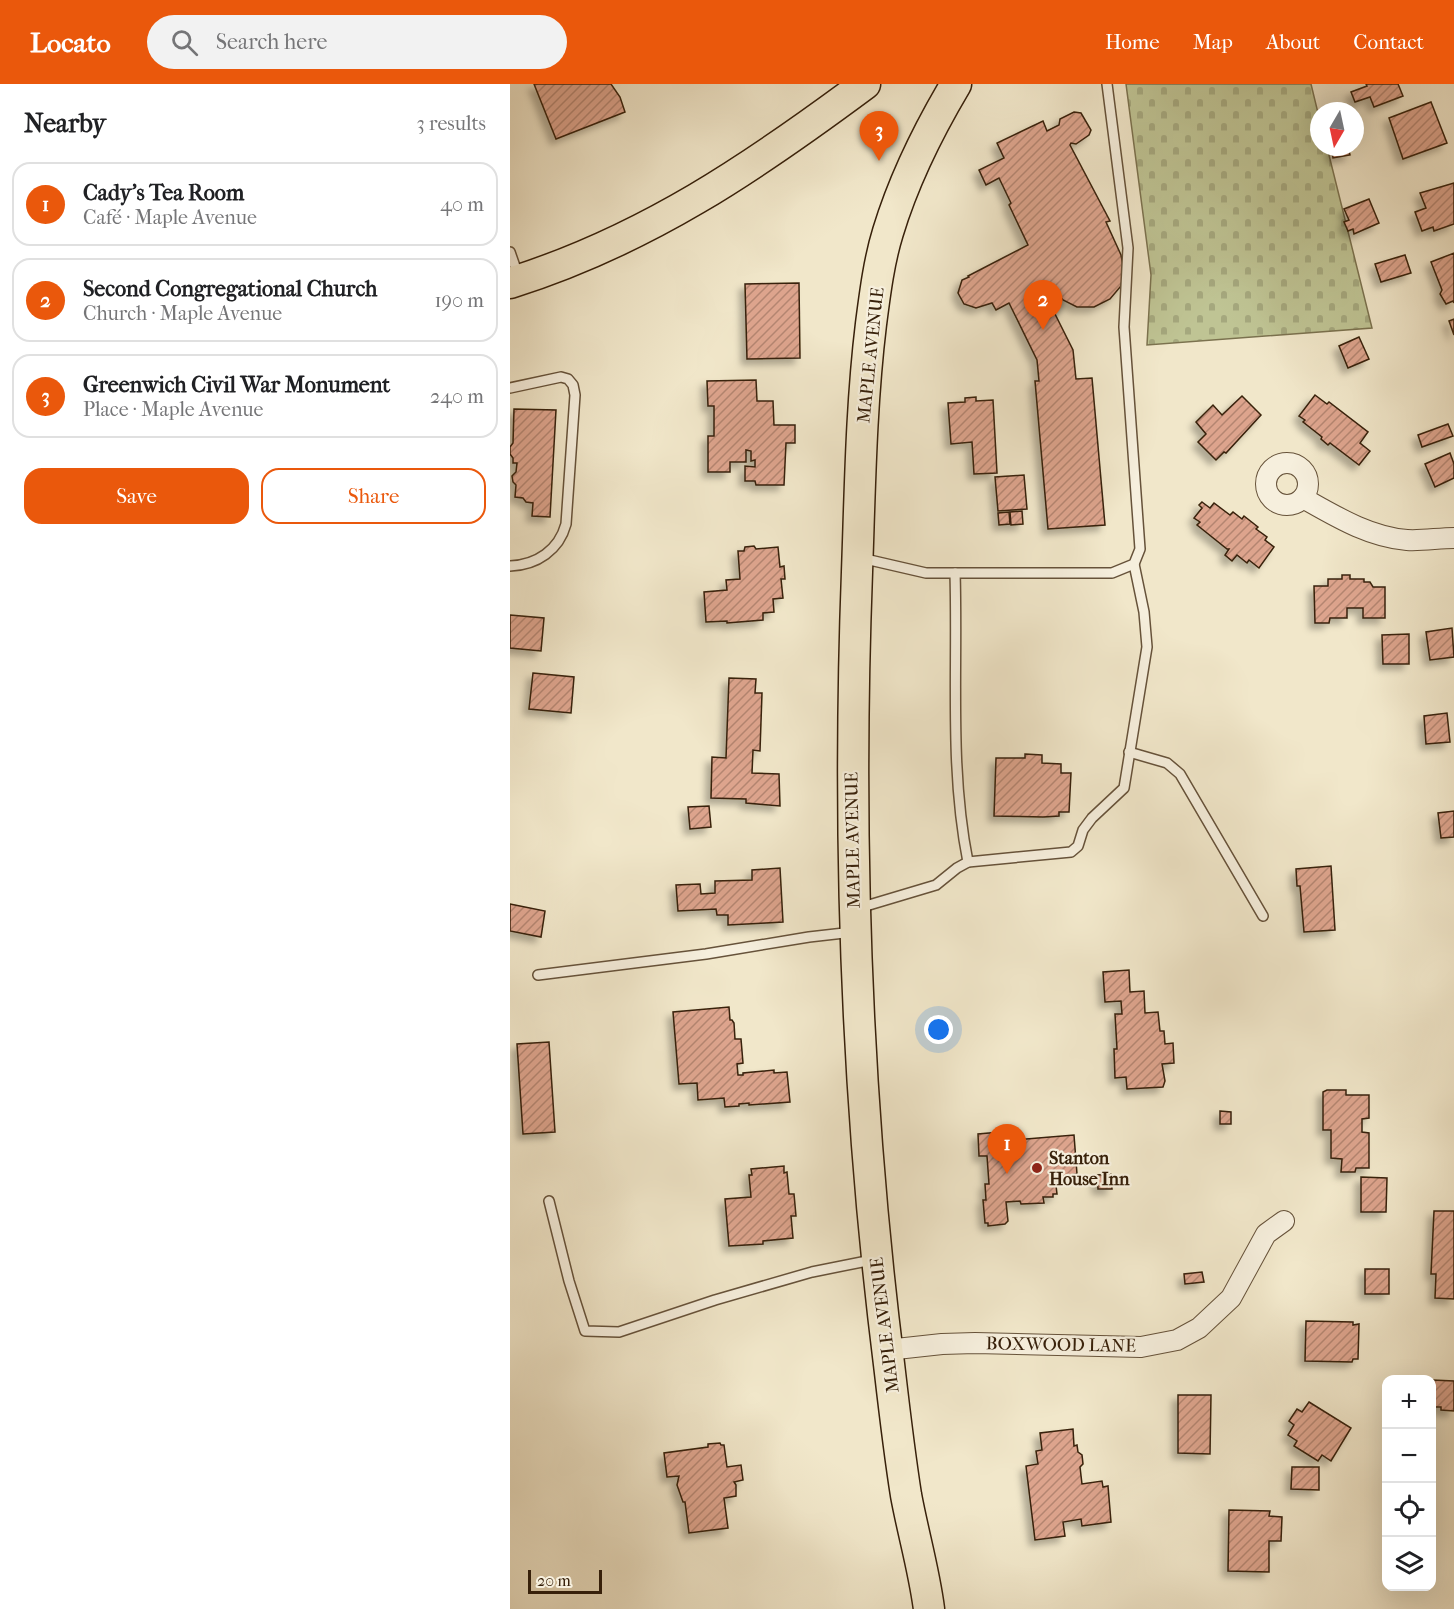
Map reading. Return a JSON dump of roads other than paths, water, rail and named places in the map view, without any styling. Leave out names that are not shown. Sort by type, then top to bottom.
[{"type":"main road","points":[[513,272],[598,250],[698,199],[774,150],[865,84]]},
{"type":"main road","name":"MAPLE AVENUE","points":[[929,1609],[906,1494],[887,1350],[862,1096],[852,792],[857,557],[868,353],[874,298],[887,234],[917,154],[956,84]]},
{"type":"street","points":[[1303,498],[1352,525],[1386,536],[1407,540],[1454,538]]},
{"type":"street","name":"BOXWOOD LANE","points":[[887,1350],[975,1343],[1141,1347],[1176,1340],[1199,1328],[1231,1298],[1266,1234],[1284,1221]]},
{"type":"lane","points":[[538,975],[706,954],[809,937],[855,921],[936,885],[968,862],[1071,852],[1078,846],[1083,830],[1092,818],[1124,788],[1147,647],[1144,612],[1134,564],[1140,549],[1124,327],[1128,248],[1107,84]]},
{"type":"lane","points":[[510,388],[561,377],[568,379],[573,385],[575,394],[566,524],[563,534],[554,548],[545,556],[530,563],[510,566]]},
{"type":"lane","points":[[857,557],[926,573],[1112,573],[1134,564]]},
{"type":"lane","points":[[955,573],[957,635],[955,767],[968,862]]},
{"type":"lane","points":[[1129,753],[1167,763],[1180,774],[1263,916]]},
{"type":"lane","points":[[549,1201],[569,1281],[585,1331],[618,1332],[715,1300],[812,1272],[878,1259]]},
{"type":"place","name":"Greenwich Civil War Monument","points":[[879,161]]},
{"type":"place","name":"Second Congregational Church","points":[[1043,330]]},
{"type":"place","name":"Stanton House Inn","points":[[1037,1168]]},
{"type":"place","name":"Cady's Tea Room","points":[[1007,1174]]}]
